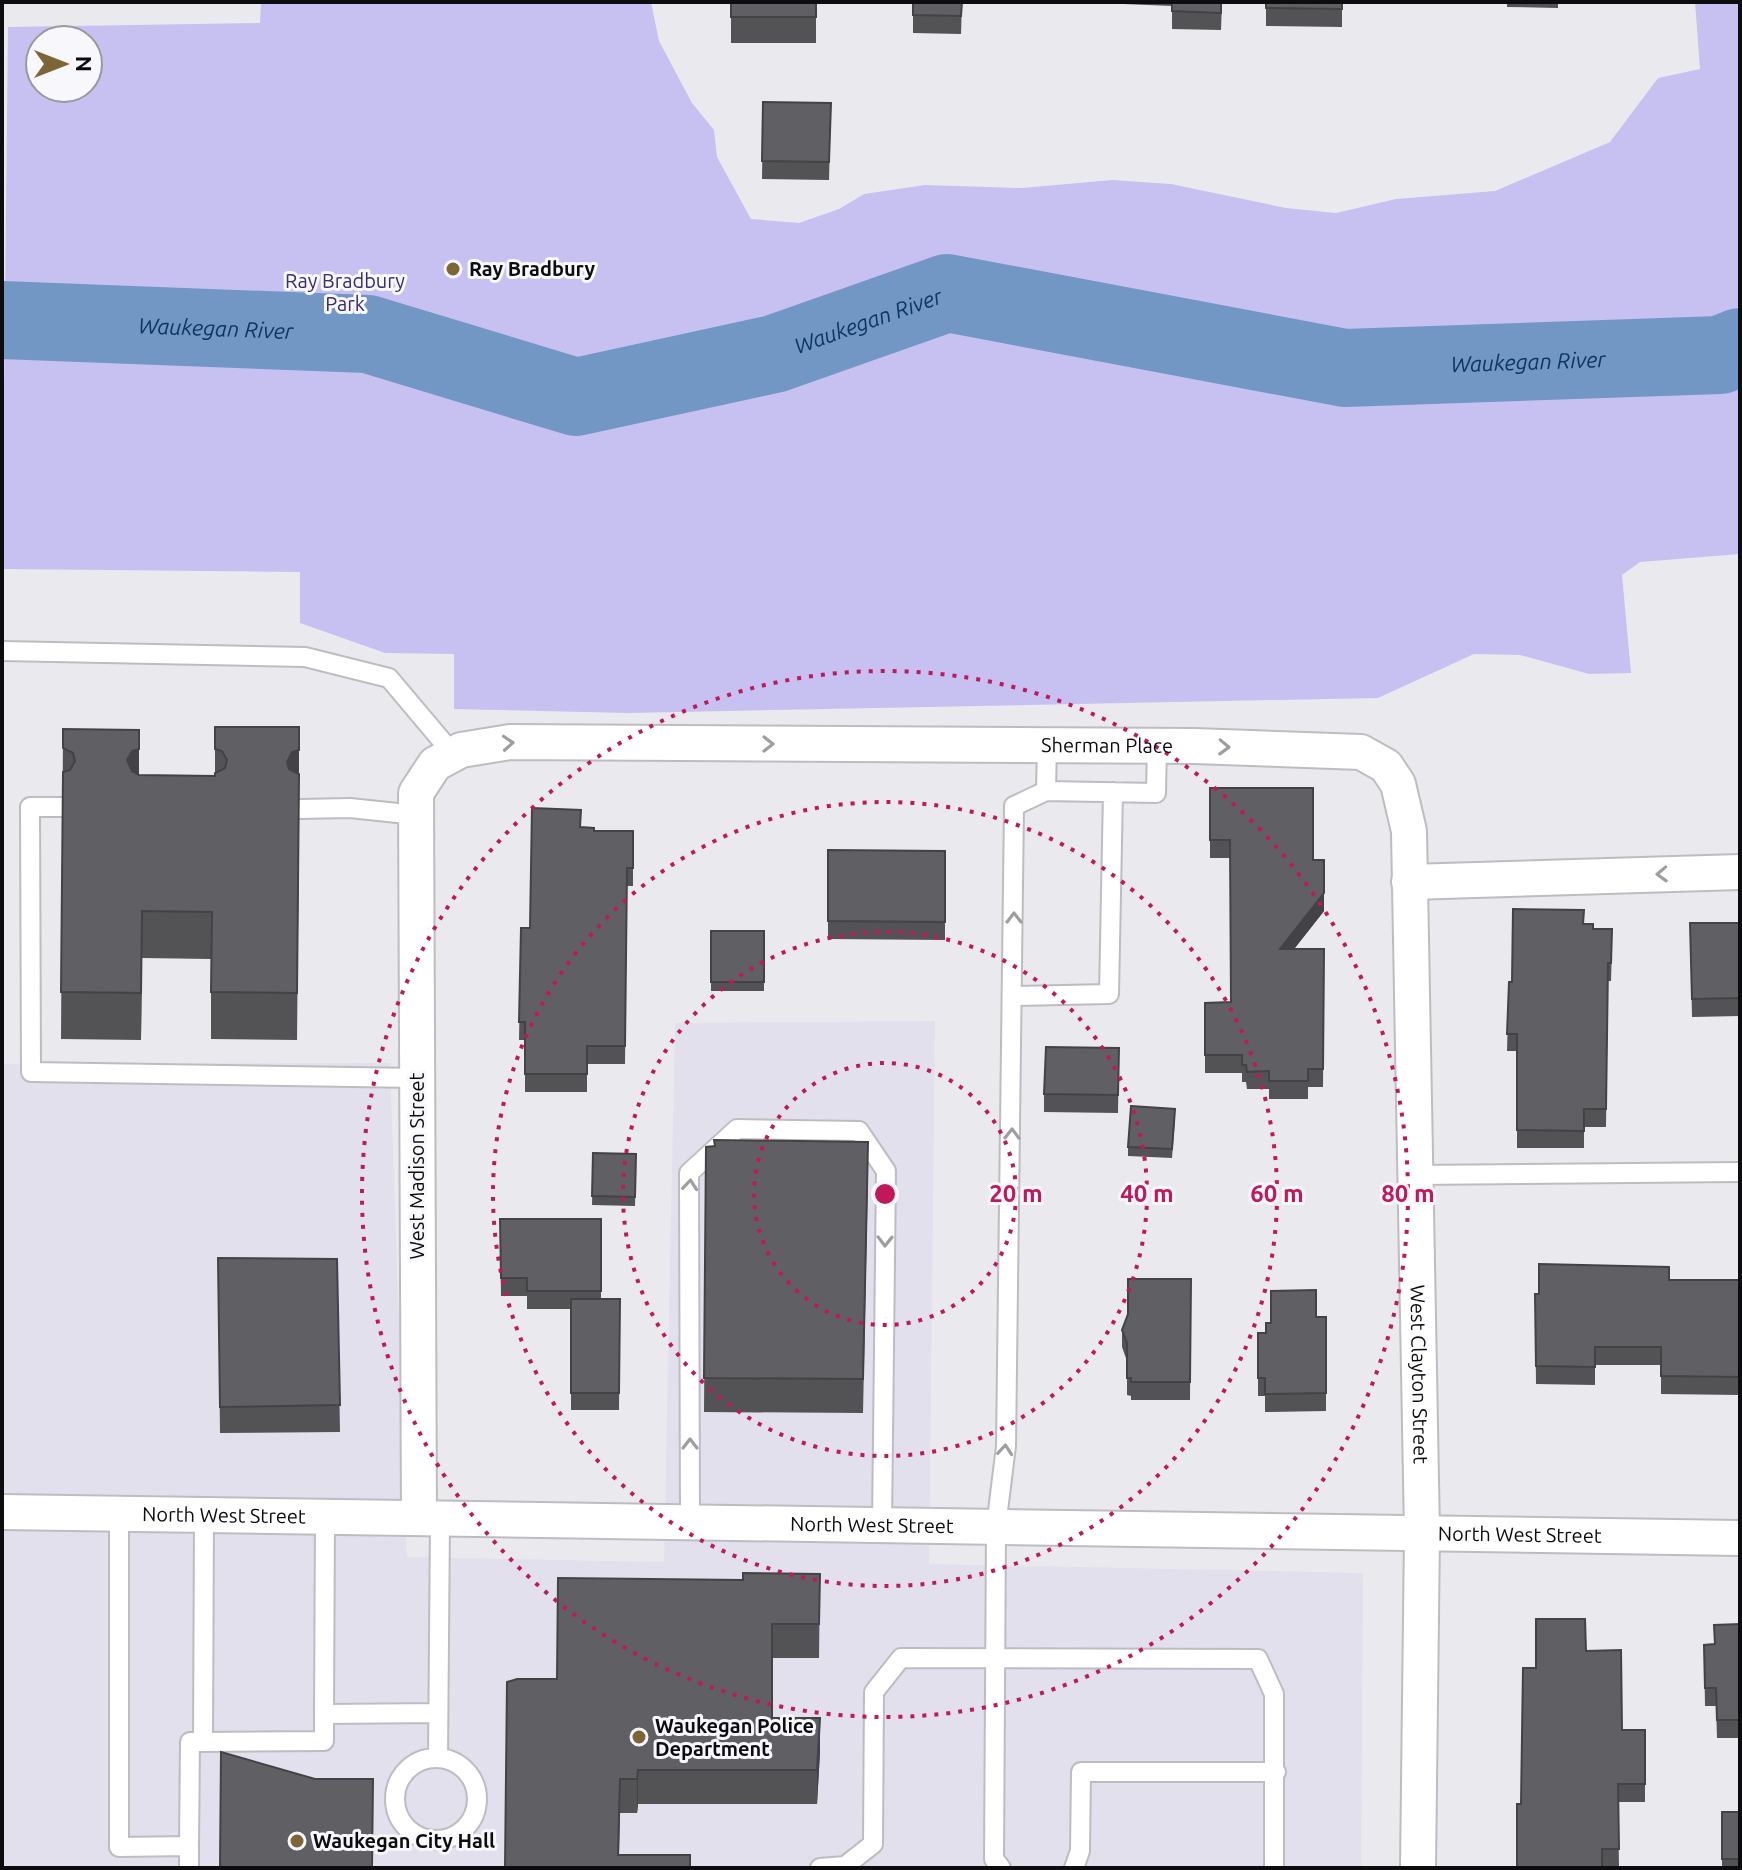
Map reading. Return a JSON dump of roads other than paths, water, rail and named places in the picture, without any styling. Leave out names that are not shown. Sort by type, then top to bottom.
[{"type":"street","name":"Sherman Place","points":[[416,815],[416,793],[435,764],[461,750],[510,742],[1157,746],[1361,752],[1386,766],[1398,784],[1409,831],[1409,882]]},
{"type":"street","name":"West Madison Street","points":[[416,815],[417,1078],[429,1518]]},
{"type":"street","points":[[1409,882],[1740,872]]},
{"type":"street","name":"West Clayton Street","points":[[1409,882],[1422,1533],[1418,1868]]},
{"type":"street","name":"North West Street","points":[[2,1512],[1740,1538]]},
{"type":"lane","points":[[2,651],[305,657],[389,678],[453,754]]},
{"type":"lane","points":[[1046,791],[1047,745]]},
{"type":"lane","points":[[1001,1868],[994,1859],[996,1527],[1006,1446],[1014,806],[1046,791],[1156,793],[1157,746]]},
{"type":"lane","points":[[1014,996],[1109,994],[1113,792]]},
{"type":"lane","points":[[63,807],[30,807],[31,1072],[417,1078]]},
{"type":"lane","points":[[299,809],[350,808],[416,815]]},
{"type":"lane","points":[[690,1522],[689,1173],[737,1129],[859,1131],[886,1171],[882,1525]]},
{"type":"lane","points":[[1415,1175],[1740,1172]]},
{"type":"lane","points":[[119,1513],[119,1847],[189,1846]]},
{"type":"lane","points":[[203,1742],[204,1514]]},
{"type":"lane","points":[[189,1868],[190,1742],[324,1741],[325,1517]]},
{"type":"lane","points":[[429,1518],[438,1758]]},
{"type":"lane","points":[[820,1868],[845,1866],[873,1844],[874,1692],[901,1658],[995,1657],[1258,1659],[1274,1694],[1274,1868]]},
{"type":"lane","points":[[324,1714],[438,1713]]},
{"type":"lane","points":[[438,1758],[451,1761],[471,1778],[476,1791],[476,1805],[472,1818],[454,1837],[427,1839],[404,1826],[397,1814],[396,1787],[412,1765],[438,1758]]},
{"type":"lane","points":[[1074,1868],[1080,1851],[1081,1772],[1276,1772]]},
{"type":"waterway","name":"Waukegan River","points":[[2,320],[368,334],[576,397],[774,354],[947,293],[1345,368],[1720,355],[1740,347]]},
{"type":"place","name":"Ray Bradbury","points":[[453,269]]},
{"type":"place","name":"Waukegan Police Department","points":[[639,1737]]},
{"type":"place","name":"Waukegan City Hall","points":[[297,1841]]},
{"type":"park label","name":"Ray Bradbury Park","points":[[345,292]]}]
